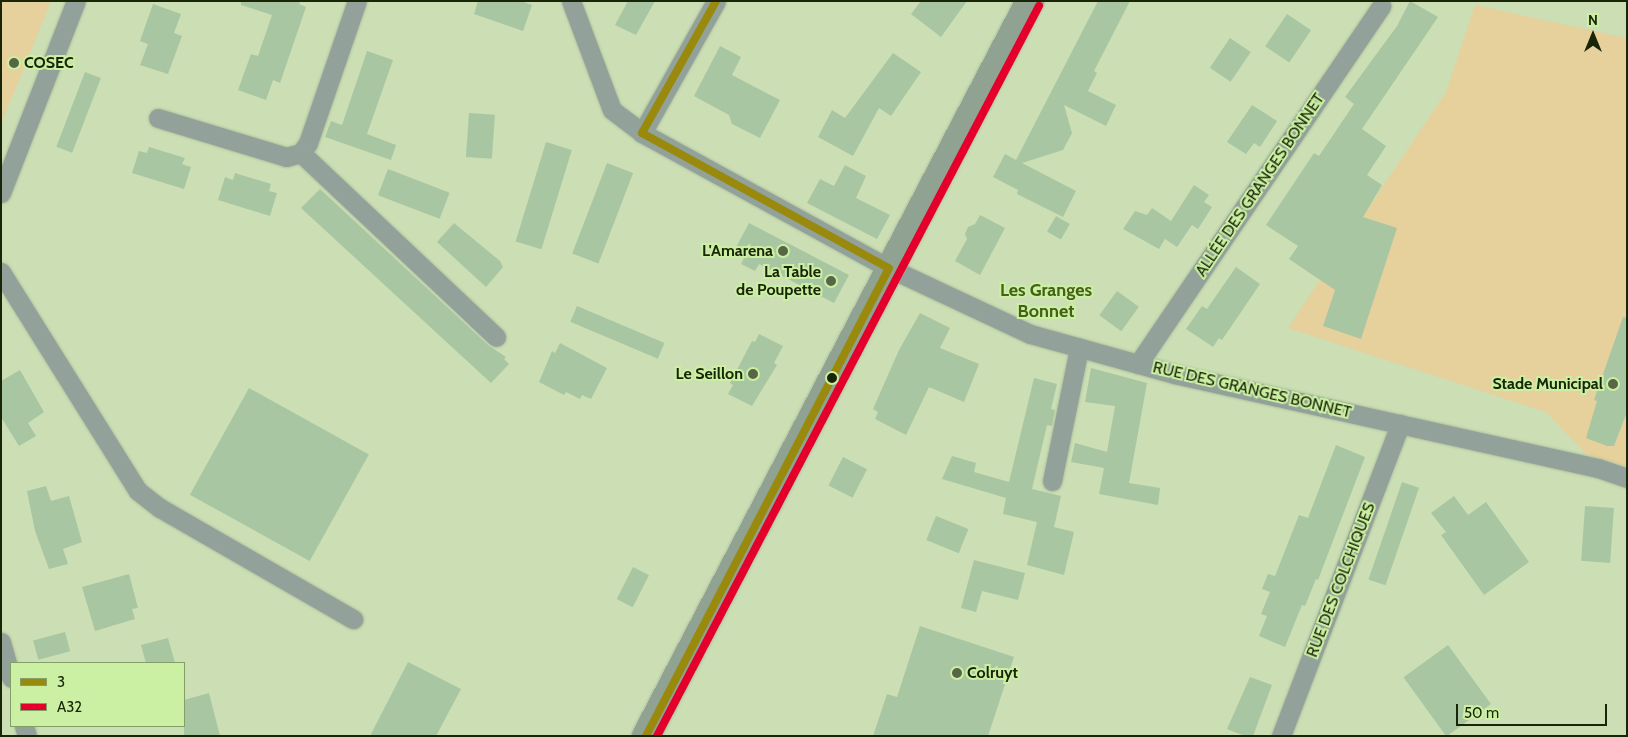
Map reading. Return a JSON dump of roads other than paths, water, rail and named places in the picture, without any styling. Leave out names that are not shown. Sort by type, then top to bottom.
[{"type":"main road","points":[[646,736],[1030,1]]},
{"type":"street","points":[[1,193],[76,1]]},
{"type":"street","points":[[158,118],[286,157],[301,153],[308,143],[357,1]]},
{"type":"street","name":"RUE DES GRANGES BONNET","points":[[571,1],[612,110],[642,133],[889,268],[1030,334],[1138,364],[1590,466],[1627,478]]},
{"type":"street","points":[[642,133],[716,1]]},
{"type":"street","name":"ALLÉE DES GRANGES BONNET","points":[[1138,364],[1381,6]]},
{"type":"street","points":[[301,153],[496,337]]},
{"type":"street","points":[[1,272],[138,491],[160,508],[353,619]]},
{"type":"street","points":[[1052,482],[1079,348]]},
{"type":"street","name":"RUE DES COLCHIQUES","points":[[1281,736],[1400,424]]},
{"type":"street","points":[[1,642],[10,674]]},
{"type":"place","name":"COSEC","points":[[14,63]]},
{"type":"place","name":"L'Amarena","points":[[783,251]]},
{"type":"place","name":"La Table de Poupette","points":[[831,281]]},
{"type":"place","name":"Le Seillon","points":[[753,374]]},
{"type":"place","name":"Stade Municipal","points":[[1613,384]]},
{"type":"place","name":"Colruyt","points":[[957,673]]},
{"type":"district","name":"Les Granges Bonnet","points":[[1046,301]]}]
